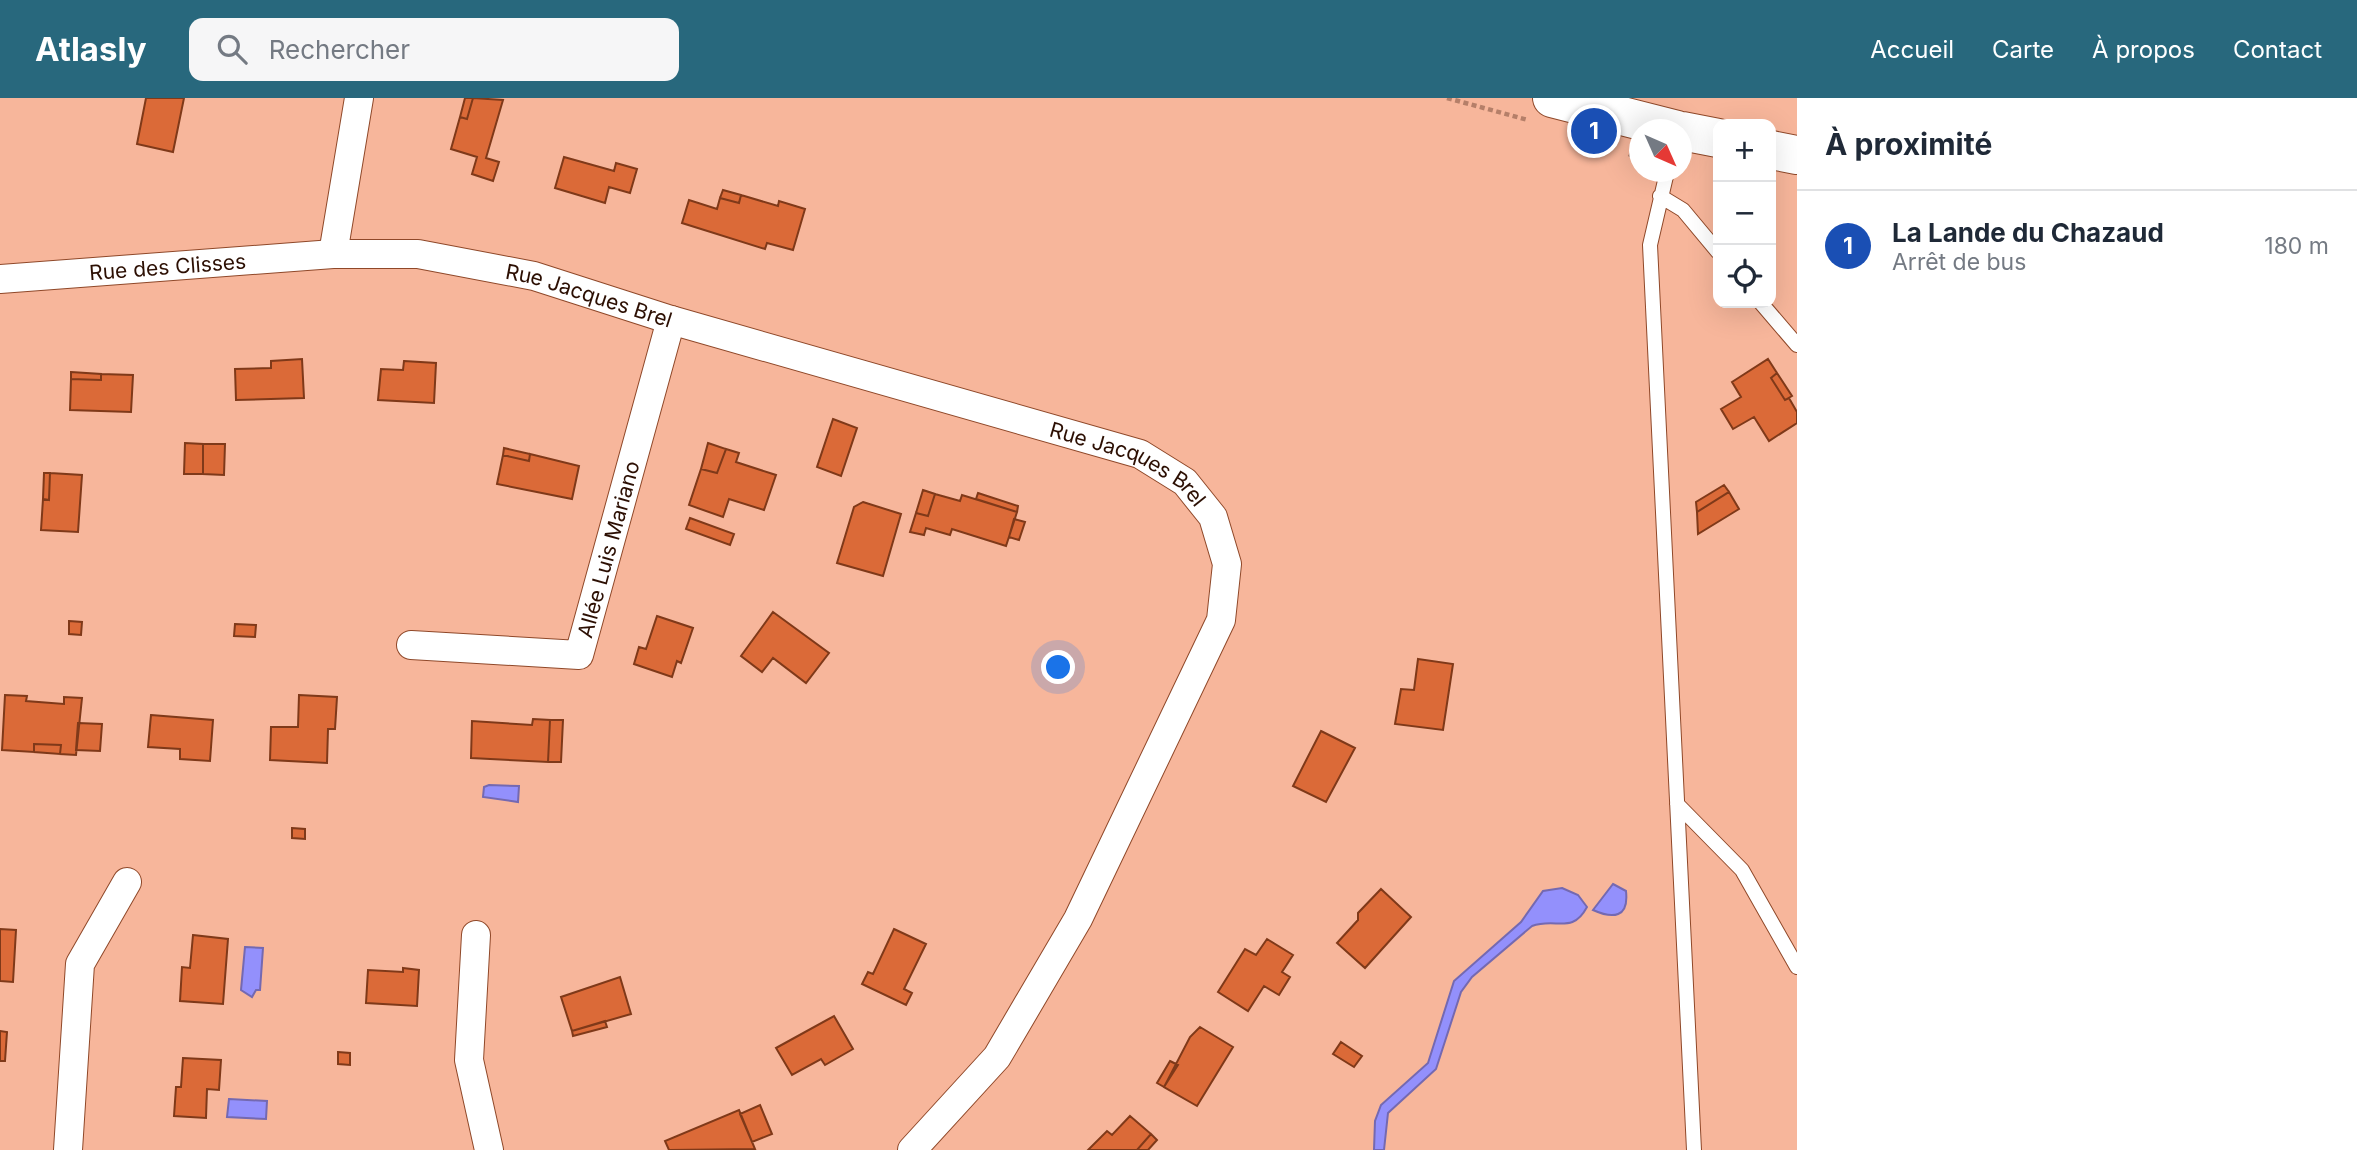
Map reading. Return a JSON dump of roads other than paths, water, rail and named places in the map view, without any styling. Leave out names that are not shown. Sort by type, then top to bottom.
[{"type":"main road","points":[[1552,98],[1645,119]]},
{"type":"main road","points":[[1692,131],[1713,137]]},
{"type":"main road","points":[[1776,151],[1797,155]]},
{"type":"street","points":[[333,254],[359,98]]},
{"type":"street","name":"Rue des Clisses","points":[[0,279],[333,254]]},
{"type":"street","name":"Rue Jacques Brel","points":[[333,254],[418,254],[534,276],[671,320],[1140,454],[1185,482],[1213,517],[1227,564],[1221,620],[1078,919],[997,1057],[912,1150]]},
{"type":"street","name":"Allée Luis Mariano","points":[[411,645],[579,655],[671,320]]},
{"type":"street","points":[[68,1150],[80,964],[127,882]]},
{"type":"street","points":[[476,935],[469,1059],[489,1150]]},
{"type":"lane","points":[[1664,182],[1650,245],[1694,1150]]},
{"type":"lane","points":[[1660,196],[1682,210],[1713,246]]},
{"type":"lane","points":[[1765,308],[1797,345]]},
{"type":"lane","points":[[1677,804],[1742,870],[1797,967]]},
{"type":"place","name":"La Lande du Chazaud","points":[[1594,131]]}]
